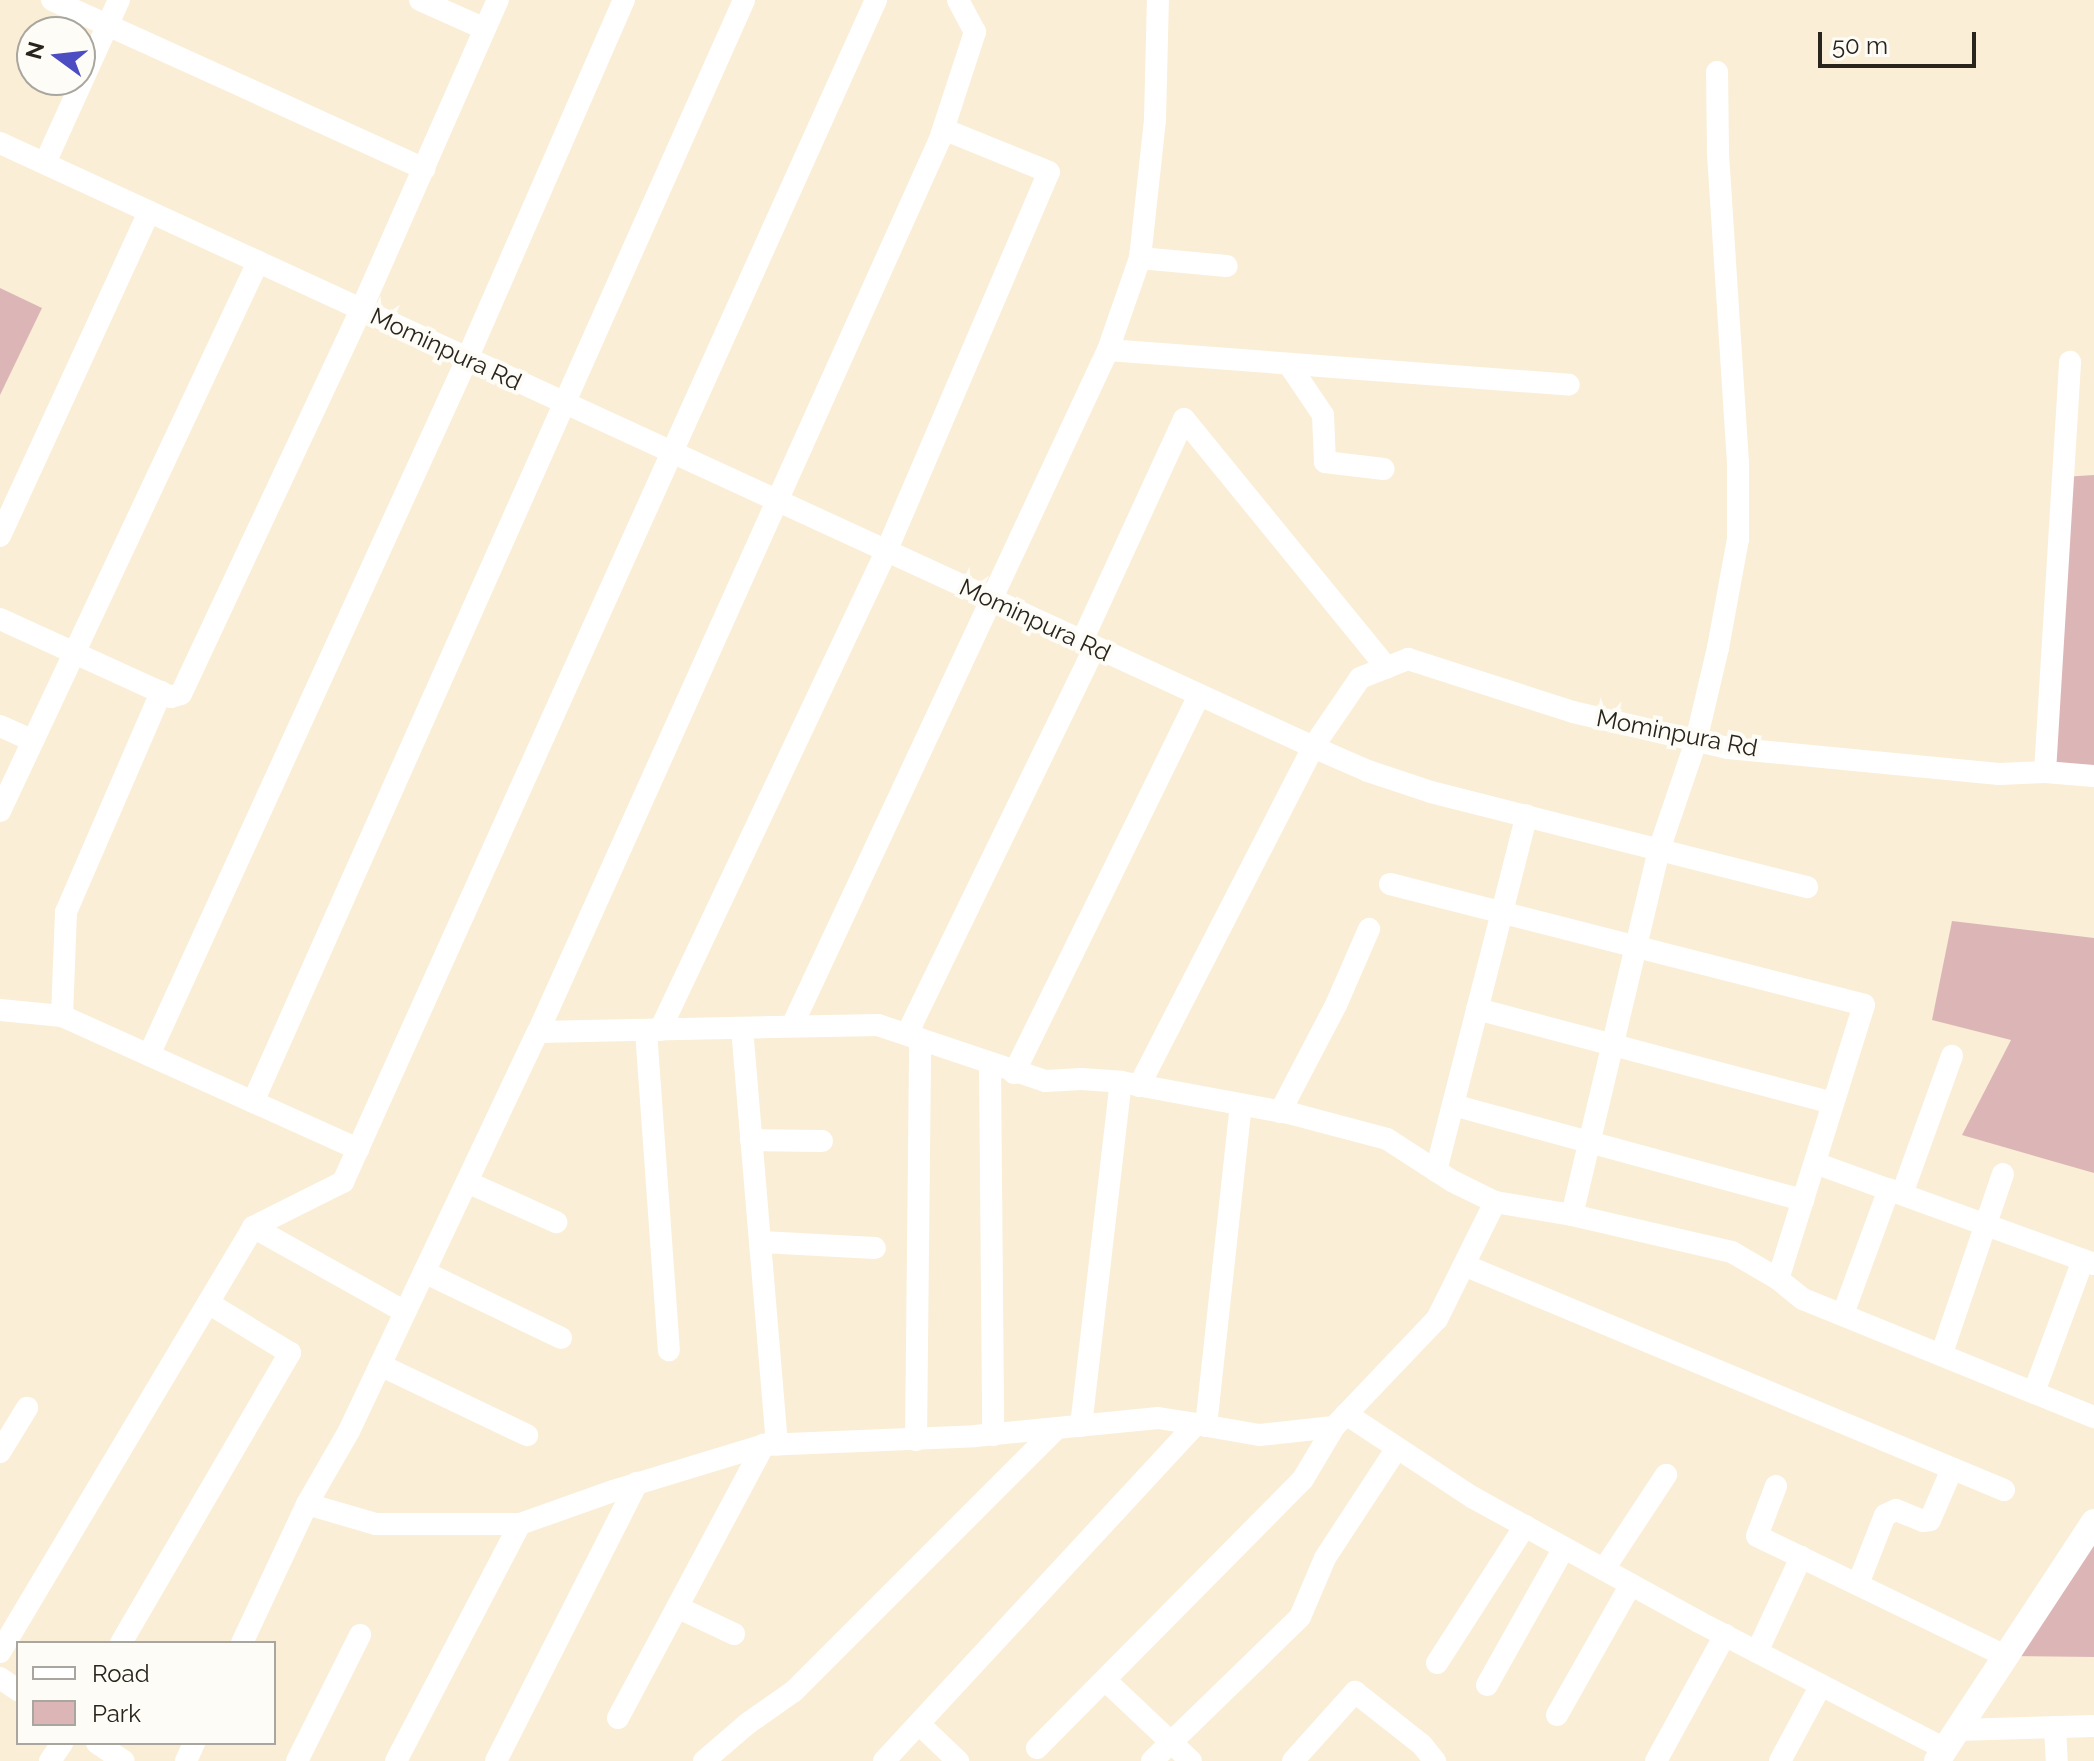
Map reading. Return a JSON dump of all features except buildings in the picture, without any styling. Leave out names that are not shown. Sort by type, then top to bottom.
[{"type":"street","points":[[52,0],[424,169]]},
{"type":"street","points":[[45,163],[119,0]]},
{"type":"street","points":[[420,0],[485,29]]},
{"type":"street","points":[[0,619],[161,692],[177,697],[181,694],[361,310],[498,0]]},
{"type":"street","points":[[149,1055],[467,359],[624,0]]},
{"type":"street","points":[[253,1102],[744,0]]},
{"type":"street","points":[[0,1652],[253,1227],[343,1182],[674,454],[876,0]]},
{"type":"street","points":[[243,1641],[307,1504],[380,1365],[538,1032],[943,129],[975,32],[958,0]]},
{"type":"street","points":[[792,1026],[1108,350],[1140,258],[1155,119],[1158,0]]},
{"type":"street","points":[[1572,1215],[1660,847],[1696,741],[1718,648],[1738,539],[1738,463],[1718,150],[1717,72]]},
{"type":"street","points":[[669,1350],[653,1030],[886,552],[1049,172],[943,129]]},
{"type":"street","name":"Mominpura Rd","points":[[0,143],[1313,747],[1360,678],[1408,659],[1573,712],[1728,748],[1999,774],[2045,772],[2094,776]]},
{"type":"street","points":[[0,536],[149,212]]},
{"type":"street","points":[[1140,258],[1227,266]]},
{"type":"street","points":[[0,811],[258,262]]},
{"type":"street","points":[[1108,350],[1569,385]]},
{"type":"street","points":[[2045,772],[2070,362]]},
{"type":"street","points":[[1290,366],[1323,415],[1325,462],[1384,469]]},
{"type":"street","points":[[916,1440],[914,1036],[1089,644],[1184,419],[1387,668]]},
{"type":"street","points":[[62,1016],[66,912],[161,692]]},
{"type":"street","points":[[1014,1073],[1199,695]]},
{"type":"street","points":[[0,726],[33,741]]},
{"type":"street","points":[[1081,1426],[1130,1084],[1313,747],[1368,771],[1431,792],[1660,847],[1807,887]]},
{"type":"street","points":[[1436,1171],[1527,815]]},
{"type":"street","points":[[1390,884],[1864,1005],[1778,1279]]},
{"type":"street","points":[[1280,1112],[1336,1005],[1369,929]]},
{"type":"street","points":[[1477,1009],[1833,1103]]},
{"type":"street","points":[[0,1010],[62,1016],[358,1149]]},
{"type":"street","points":[[538,1032],[878,1025],[1045,1081],[1082,1079],[1130,1084],[1280,1112],[1387,1139],[1436,1171],[1495,1202],[1572,1215],[1732,1252],[1778,1279],[1803,1299],[2094,1417]]},
{"type":"street","points":[[618,1718],[770,1445],[760,1242],[742,1028]]},
{"type":"street","points":[[1843,1314],[1952,1056]]},
{"type":"street","points":[[990,1064],[993,1435]]},
{"type":"street","points":[[1453,1105],[1803,1200]]},
{"type":"street","points":[[884,1761],[1201,1425],[1241,1106]]},
{"type":"street","points":[[751,1140],[822,1141]]},
{"type":"street","points":[[1815,1163],[2089,1262],[2034,1392]]},
{"type":"street","points":[[1942,1353],[2003,1174]]},
{"type":"street","points":[[467,1182],[556,1222]]},
{"type":"street","points":[[1037,1748],[1303,1479],[1340,1420],[1437,1319],[1495,1202]]},
{"type":"street","points":[[253,1227],[405,1312]]},
{"type":"street","points":[[760,1242],[875,1248]]},
{"type":"street","points":[[1464,1265],[2004,1490]]},
{"type":"street","points":[[424,1272],[561,1338]]},
{"type":"street","points":[[122,1641],[290,1353],[208,1303]]},
{"type":"street","points":[[380,1365],[527,1435]]},
{"type":"street","points":[[0,1452],[27,1408]]},
{"type":"street","points":[[307,1504],[376,1524],[520,1524],[637,1483],[770,1445],[993,1435],[1158,1418],[1259,1435],[1340,1420],[1397,1448],[1472,1497],[1725,1635],[1946,1747],[2055,1727],[2094,1726]]},
{"type":"street","points":[[704,1761],[747,1724],[794,1691],[1057,1428]]},
{"type":"street","points":[[1152,1761],[1300,1617],[1325,1558],[1397,1448]]},
{"type":"street","points":[[1858,1584],[1885,1515],[1896,1510],[1930,1520],[1952,1469]]},
{"type":"street","points":[[1604,1569],[1666,1475]]},
{"type":"street","points":[[505,1758],[637,1483]]},
{"type":"street","points":[[1776,1486],[1757,1536],[2005,1656]]},
{"type":"street","points":[[1946,1747],[2094,1522]]},
{"type":"street","points":[[396,1761],[520,1524]]},
{"type":"street","points":[[1437,1663],[1525,1526]]},
{"type":"street","points":[[1487,1685],[1564,1548]]},
{"type":"street","points":[[1757,1652],[1801,1557]]},
{"type":"street","points":[[1557,1715],[1631,1584]]},
{"type":"street","points":[[679,1608],[734,1634]]},
{"type":"street","points":[[297,1761],[360,1635]]},
{"type":"street","points":[[1656,1761],[1725,1635]]},
{"type":"street","points":[[1105,1680],[1191,1761]]},
{"type":"street","points":[[1780,1761],[1821,1685]]},
{"type":"street","points":[[1293,1761],[1355,1692],[1429,1759]]},
{"type":"street","points":[[919,1724],[958,1761]]},
{"type":"street","points":[[2055,1727],[2057,1761]]},
{"type":"street","points":[[100,1745],[124,1761]]},
{"type":"green space","points":[[0,288],[42,308],[0,395]]},
{"type":"green space","points":[[2094,475],[2094,776],[2045,772],[2063,477]]},
{"type":"green space","points":[[1952,921],[2094,938],[2094,1173],[1962,1135],[2011,1040],[1932,1020]]},
{"type":"green space","points":[[2094,1522],[2094,1657],[2005,1656]]}]
